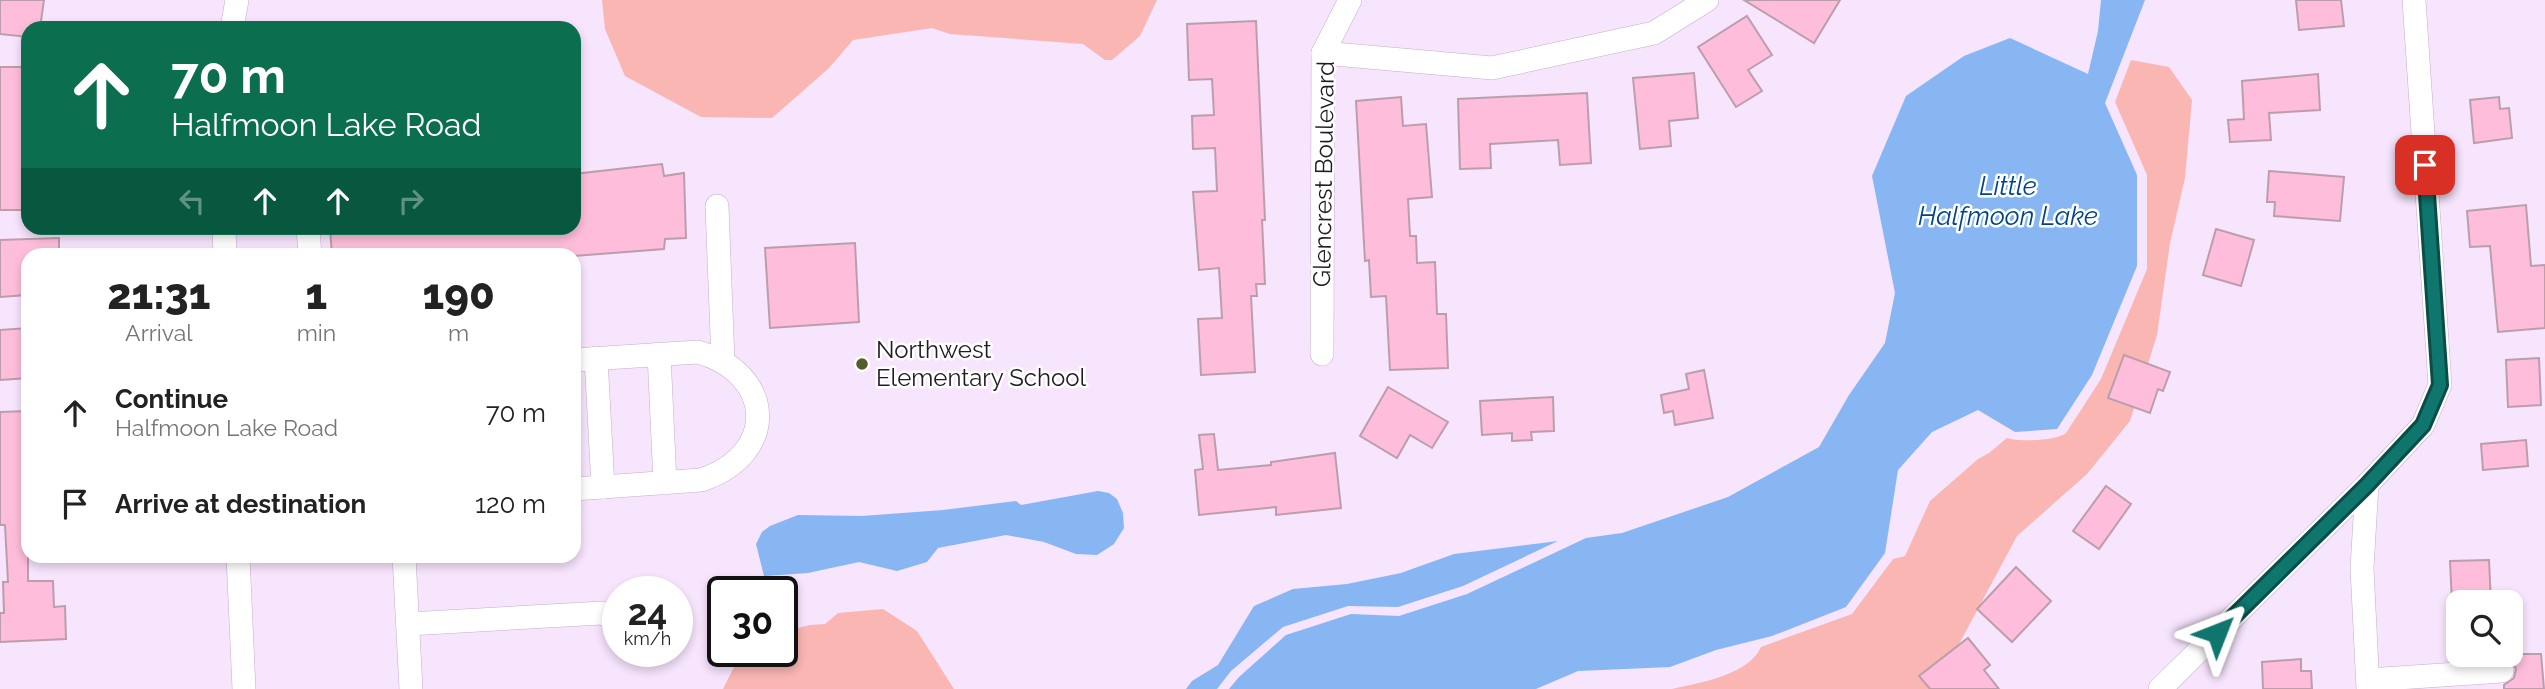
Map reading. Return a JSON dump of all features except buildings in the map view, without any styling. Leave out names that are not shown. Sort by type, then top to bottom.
[{"type":"street","points":[[233,21],[237,0]]},
{"type":"street","name":"Glencrest Boulevard","points":[[1322,354],[1323,53],[1350,0]]},
{"type":"street","points":[[1323,53],[1492,68],[1654,33],[1707,0]]},
{"type":"street","points":[[2160,689],[2367,485],[2423,425],[2440,385],[2414,0]]},
{"type":"street","points":[[717,206],[723,362]]},
{"type":"street","points":[[581,489],[603,487],[665,482],[701,480],[721,473],[739,461],[752,445],[757,426],[757,407],[749,387],[732,368],[716,357],[698,352],[585,359],[603,487]]},
{"type":"street","points":[[659,354],[665,482]]},
{"type":"street","points":[[2367,485],[2361,568],[2368,685],[2502,671]]},
{"type":"street","points":[[238,563],[244,689]]},
{"type":"street","points":[[404,563],[411,689]]},
{"type":"street","points":[[408,624],[602,614]]},
{"type":"shaded area","points":[[602,0],[1157,0],[1140,36],[1112,60],[1105,60],[1083,44],[950,34],[932,28],[853,40],[829,68],[772,118],[701,117],[625,76],[605,29]]},
{"type":"shaded area","points":[[2131,60],[2169,67],[2192,100],[2185,178],[2170,243],[2157,335],[2130,421],[2087,474],[2017,536],[1958,646],[1950,689],[1672,689],[1735,671],[1755,657],[1761,647],[1852,614],[1893,559],[1905,556],[1930,501],[1978,459],[2007,438],[2038,440],[2066,433],[2101,379],[2147,269],[2147,175],[2115,102]]},
{"type":"shaded area","points":[[883,609],[917,631],[954,689],[723,689],[734,667],[798,667],[798,628],[825,624],[838,613]]},
{"type":"water","name":"Little Halfmoon Lake","points":[[2101,0],[2145,0],[2105,103],[2137,175],[2137,266],[2092,375],[2057,429],[2015,432],[1978,410],[1932,432],[1898,470],[1885,553],[1846,607],[1772,636],[1716,650],[1670,667],[1578,671],[1536,689],[1229,689],[1286,635],[1351,614],[1399,616],[1467,594],[1586,538],[1622,533],[1728,497],[1819,447],[1849,395],[1885,343],[1895,293],[1872,176],[1906,96],[1964,56],[2010,38],[2088,74],[2098,31]]},
{"type":"water","points":[[1098,491],[1109,493],[1117,499],[1123,513],[1124,528],[1114,544],[1097,555],[1076,554],[1044,542],[1006,535],[938,548],[927,562],[897,571],[859,562],[808,573],[764,576],[756,544],[762,532],[770,526],[798,515],[862,516],[1016,501],[1021,505]]},
{"type":"water","points":[[1558,541],[1463,586],[1398,607],[1348,606],[1283,627],[1231,671],[1217,689],[1186,689],[1192,681],[1218,665],[1254,606],[1293,589],[1347,584],[1401,573],[1454,554]]},
{"type":"place","name":"Northwest Elementary School","points":[[862,364]]},
{"type":"route","points":[[2217,633],[2367,485],[2423,425],[2440,385],[2425,165]]}]
